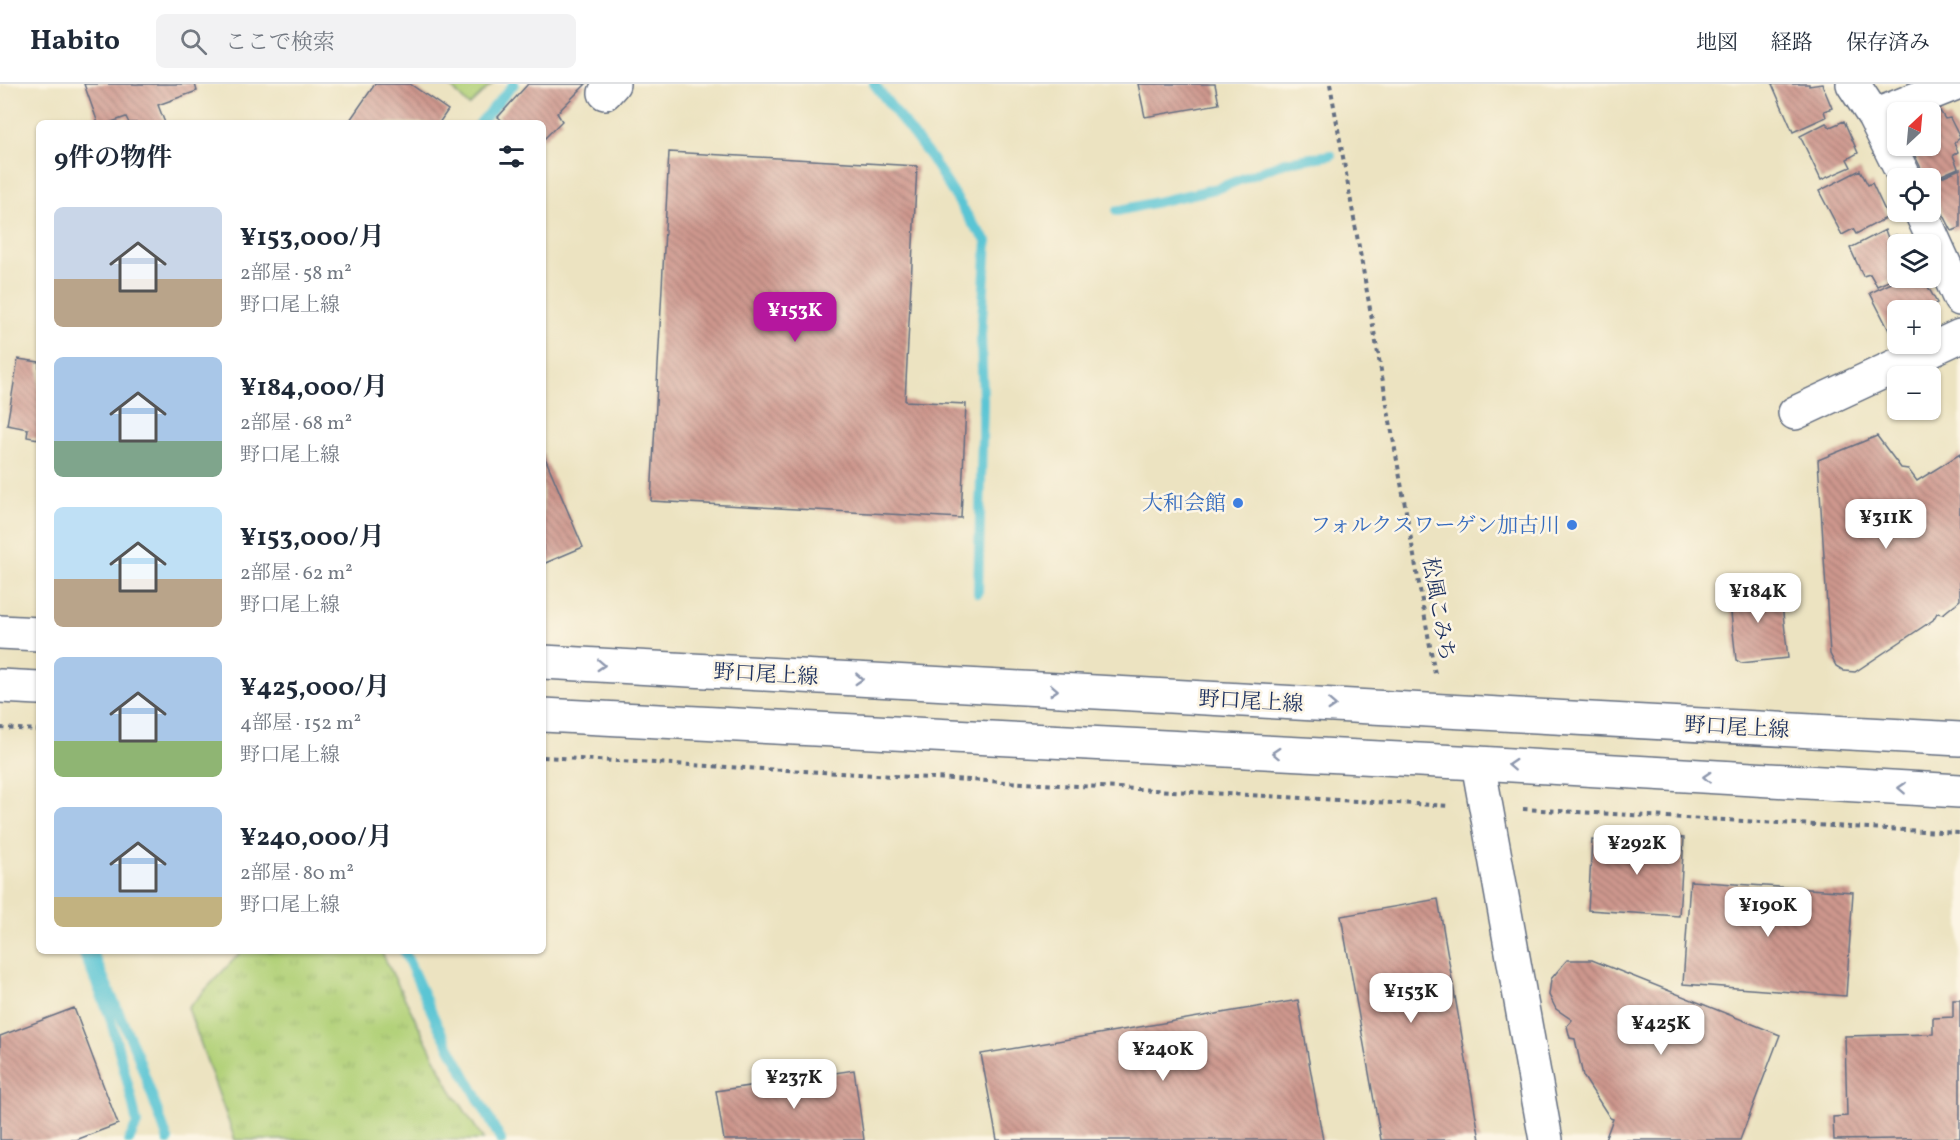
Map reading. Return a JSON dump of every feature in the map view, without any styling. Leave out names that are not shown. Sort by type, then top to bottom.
[{"type":"main road","points":[[1852,84],[1874,116],[1900,168]]},
{"type":"main road","points":[[1874,116],[1954,84]]},
{"type":"main road","points":[[1929,222],[1951,249],[1960,299]]},
{"type":"main road","points":[[1795,413],[1960,336]]},
{"type":"main road","points":[[0,632],[36,634]]},
{"type":"main road","name":"野口尾上線","points":[[546,662],[1960,739]]},
{"type":"main road","points":[[0,686],[36,688]]},
{"type":"main road","points":[[546,715],[1960,791]]},
{"type":"main road","points":[[1478,764],[1546,1140]]},
{"type":"path","name":"松風こみち","points":[[1330,84],[1442,711]]},
{"type":"path","points":[[0,728],[36,730]]},
{"type":"path","points":[[546,757],[1960,833]]},
{"type":"green space","points":[[448,84],[492,84],[469,106]]},
{"type":"green space","points":[[239,954],[383,954],[450,1088],[484,1140],[235,1140],[188,1008]]},
{"type":"building","points":[[84,84],[195,84],[197,91],[158,105],[164,120],[128,120],[126,117],[118,120],[97,120]]},
{"type":"building","points":[[375,84],[410,84],[448,110],[441,120],[350,120]]},
{"type":"building","points":[[528,84],[586,84],[557,113],[562,121],[546,137],[546,120],[502,120],[498,117]]},
{"type":"building","points":[[1138,84],[1215,84],[1219,104],[1145,117]]},
{"type":"building","points":[[1772,84],[1809,84],[1809,86],[1822,84],[1832,108],[1824,111],[1826,117],[1793,132]]},
{"type":"building","points":[[1941,113],[1945,119],[1950,118],[1960,138],[1954,143],[1958,152],[1953,155],[1958,168],[1941,175],[1941,168],[1921,168],[1915,156],[1941,156]]},
{"type":"building","points":[[1844,121],[1858,153],[1847,159],[1851,167],[1821,180],[1800,136],[1826,123],[1830,127]]},
{"type":"building","points":[[669,152],[917,166],[905,401],[966,404],[961,518],[651,501]]},
{"type":"building","points":[[1960,169],[1960,228],[1952,231],[1941,210],[1941,177]]},
{"type":"building","points":[[1860,170],[1868,185],[1872,183],[1887,218],[1856,234],[1853,229],[1842,235],[1819,191]]},
{"type":"building","points":[[1885,230],[1887,282],[1877,286],[1870,274],[1863,276],[1850,248]]},
{"type":"building","points":[[1887,285],[1887,288],[1929,288],[1935,300],[1887,300],[1887,326],[1870,293]]},
{"type":"building","points":[[18,359],[36,362],[36,438],[27,437],[28,429],[7,425]]},
{"type":"building","points":[[1877,436],[1901,468],[1908,469],[1917,481],[1960,454],[1960,600],[1943,614],[1937,613],[1933,620],[1855,672],[1844,671],[1836,666],[1830,654],[1818,460]]},
{"type":"building","points":[[546,460],[583,547],[546,563]]},
{"type":"building","points":[[1776,585],[1780,587],[1788,658],[1741,663],[1736,660],[1729,594],[1734,590]]},
{"type":"building","points":[[1645,835],[1684,838],[1679,916],[1588,910],[1592,840],[1644,844]]},
{"type":"building","points":[[1690,881],[1853,892],[1846,996],[1683,984]]},
{"type":"building","points":[[1438,899],[1480,1140],[1381,1140],[1341,916]]},
{"type":"building","points":[[1567,960],[1592,960],[1780,1035],[1740,1140],[1605,1140],[1613,1119],[1610,1118],[1583,1076],[1575,1039],[1570,1038],[1567,1026],[1572,1020],[1556,1009],[1549,995],[1551,979]]},
{"type":"building","points":[[1298,1000],[1323,1140],[997,1140],[981,1054]]},
{"type":"building","points":[[1953,1000],[1960,1000],[1960,1138],[1834,1140],[1833,1117],[1847,1116],[1845,1036],[1933,1034],[1933,1018],[1953,1017]]},
{"type":"building","points":[[74,1008],[118,1124],[76,1140],[0,1140],[0,1036]]},
{"type":"building","points":[[854,1070],[864,1140],[724,1140],[716,1091]]},
{"type":"waterway","points":[[483,120],[514,84]]},
{"type":"waterway","points":[[874,84],[931,158],[972,223],[987,241],[981,335],[983,401],[978,593]]},
{"type":"waterway","points":[[1117,211],[1219,188],[1285,162],[1331,155]]},
{"type":"waterway","points":[[84,954],[110,1017],[131,1096],[137,1124],[129,1140]]},
{"type":"waterway","points":[[93,954],[137,1054],[168,1140]]},
{"type":"waterway","points":[[405,954],[438,1026],[501,1140]]},
{"type":"place","name":"大和会館","points":[[1238,503]]},
{"type":"place","name":"フォルクスワーゲン加古川","points":[[1572,525]]}]
